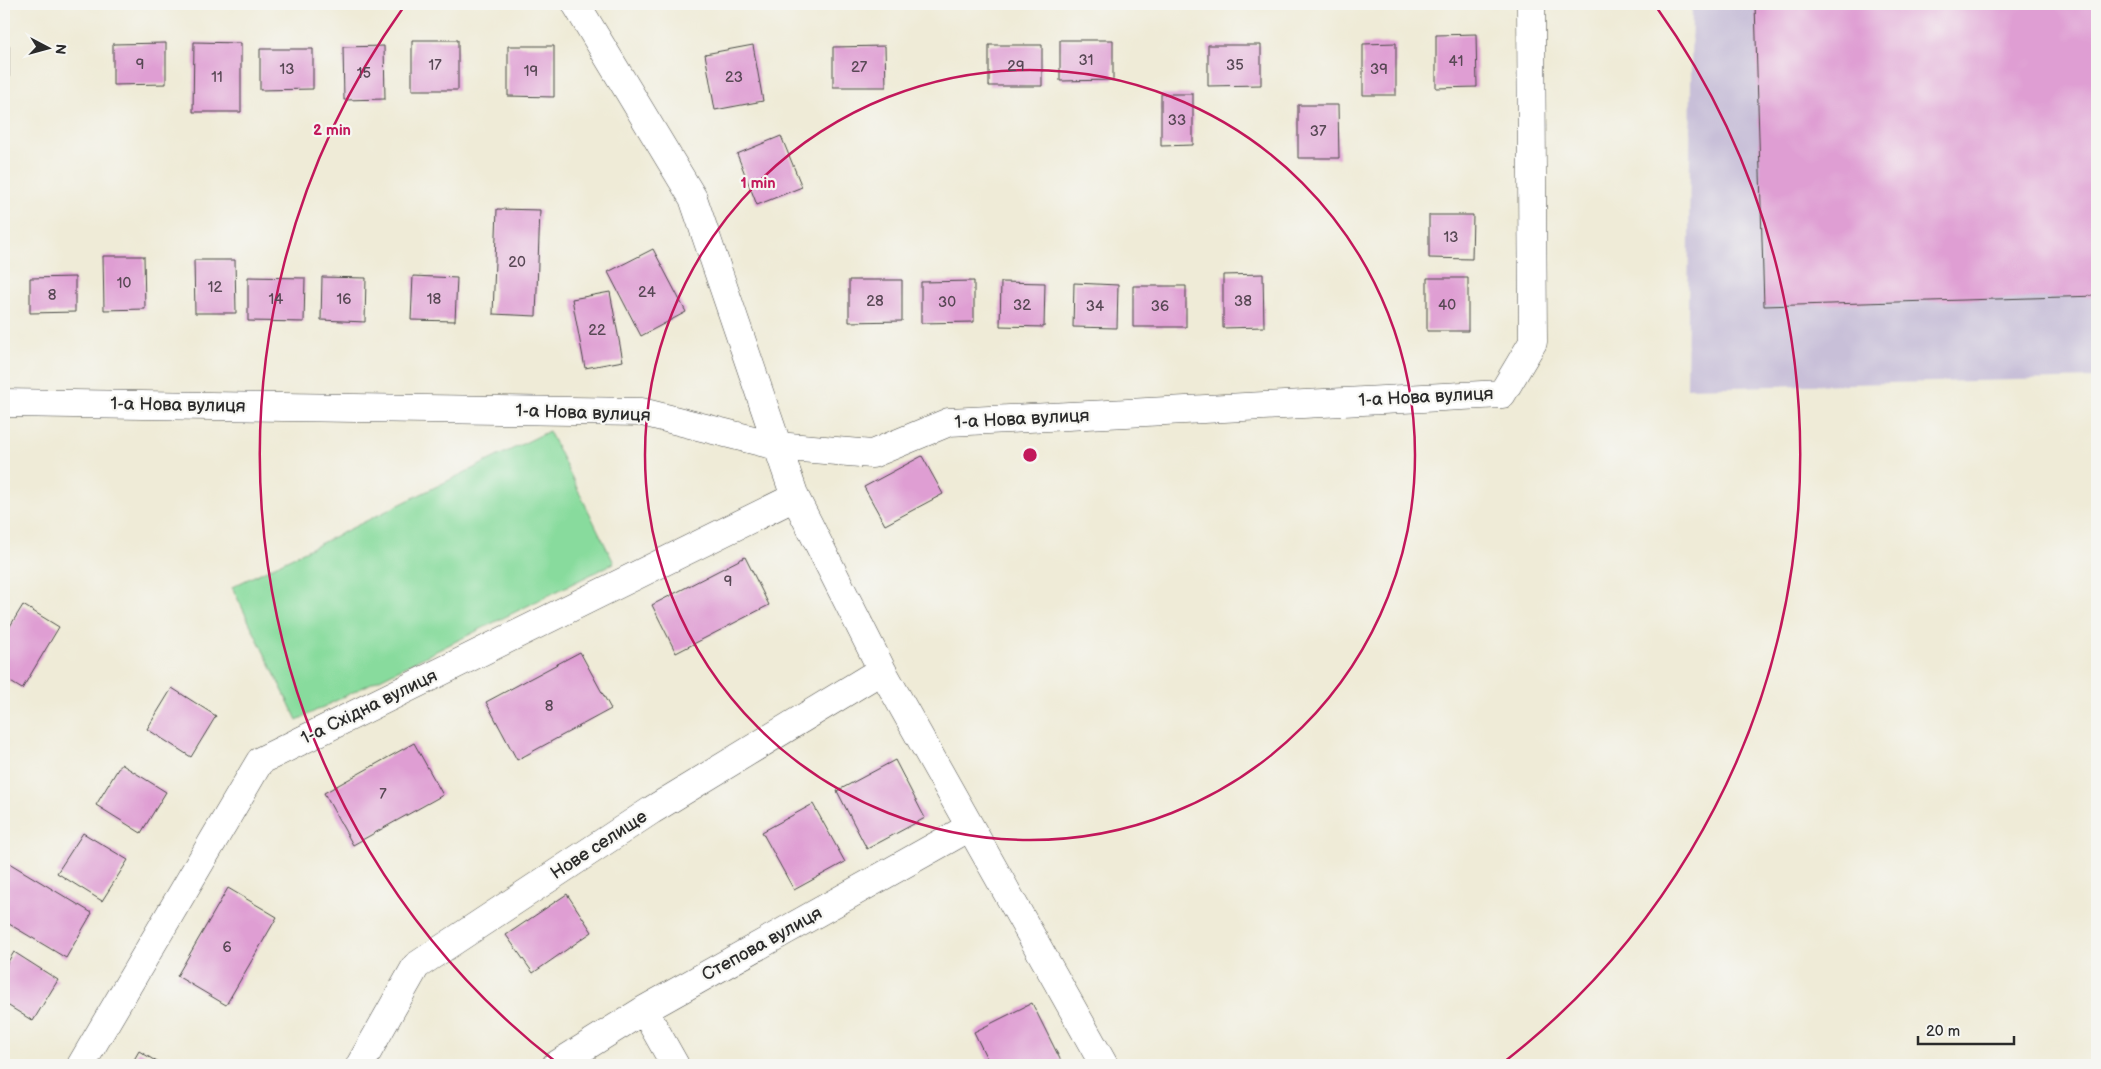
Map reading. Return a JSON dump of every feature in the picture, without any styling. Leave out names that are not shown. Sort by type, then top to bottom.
[{"type":"street","points":[[576,4],[693,198],[795,497],[882,670],[1104,1065]]},
{"type":"street","name":"1-а Нова вулиця","points":[[4,403],[642,412],[777,446],[872,454],[949,422],[1502,394],[1533,342],[1531,4]]},
{"type":"street","name":"1-а Східна вулиця","points":[[81,1065],[260,761],[795,497]]},
{"type":"street","name":"Нове селище","points":[[360,1065],[416,966],[652,810],[882,670]]},
{"type":"street","name":"Степова вулиця","points":[[556,1065],[644,1010],[970,827]]},
{"type":"street","points":[[644,1010],[675,1065]]},
{"type":"shaded area","points":[[1692,4],[2097,4],[2097,378],[1687,388]]},
{"type":"green space","points":[[549,431],[614,563],[297,720],[232,587]]},
{"type":"building","points":[[1755,4],[2097,4],[2097,296],[1764,306]]},
{"type":"building","points":[[1476,34],[1477,87],[1436,88],[1436,35]]},
{"type":"building","points":[[412,40],[458,40],[458,90],[412,90]]},
{"type":"building","points":[[1060,40],[1113,40],[1113,80],[1060,81]]},
{"type":"building","points":[[194,42],[241,43],[241,112],[193,112]]},
{"type":"building","points":[[166,43],[166,84],[113,85],[113,44]]},
{"type":"building","points":[[1396,43],[1396,95],[1363,95],[1363,44]]},
{"type":"building","points":[[753,45],[763,101],[715,110],[705,54]]},
{"type":"building","points":[[989,45],[1042,45],[1042,86],[989,86]]},
{"type":"building","points":[[1208,45],[1261,45],[1261,85],[1208,86]]},
{"type":"building","points":[[4,46],[9,46],[9,80],[4,80]]},
{"type":"building","points":[[384,46],[385,99],[344,100],[343,47]]},
{"type":"building","points":[[508,46],[554,46],[554,97],[508,96]]},
{"type":"building","points":[[885,46],[886,87],[833,87],[833,47]]},
{"type":"building","points":[[260,49],[313,49],[313,89],[260,90]]},
{"type":"building","points":[[1161,94],[1193,94],[1193,145],[1161,146]]},
{"type":"building","points":[[1298,105],[1338,105],[1339,158],[1298,158]]},
{"type":"building","points":[[781,136],[802,187],[757,205],[737,154]]},
{"type":"building","points":[[497,209],[540,210],[536,316],[493,314]]},
{"type":"building","points":[[1429,215],[1473,215],[1472,259],[1429,258]]},
{"type":"building","points":[[653,249],[686,312],[641,336],[608,272]]},
{"type":"building","points":[[103,256],[144,256],[145,309],[104,310]]},
{"type":"building","points":[[194,260],[235,260],[236,313],[195,313]]},
{"type":"building","points":[[1263,274],[1264,327],[1223,328],[1223,275]]},
{"type":"building","points":[[413,276],[457,278],[455,321],[411,320]]},
{"type":"building","points":[[75,277],[75,312],[30,313],[30,278]]},
{"type":"building","points":[[248,277],[305,278],[304,322],[248,321]]},
{"type":"building","points":[[322,277],[366,278],[365,322],[321,320]]},
{"type":"building","points":[[1427,278],[1468,278],[1468,331],[1427,331]]},
{"type":"building","points":[[849,280],[902,280],[902,321],[849,322]]},
{"type":"building","points":[[974,281],[974,322],[921,323],[921,282]]},
{"type":"building","points":[[1001,282],[1045,283],[1044,327],[1000,326]]},
{"type":"building","points":[[1074,283],[1118,285],[1117,328],[1073,327]]},
{"type":"building","points":[[1133,286],[1186,286],[1186,327],[1133,327]]},
{"type":"building","points":[[610,292],[623,361],[585,368],[572,299]]},
{"type":"building","points":[[922,456],[943,494],[885,525],[864,487]]},
{"type":"building","points":[[745,557],[769,605],[676,653],[652,605]]},
{"type":"building","points":[[23,605],[59,627],[22,689],[4,678],[4,636]]},
{"type":"building","points":[[580,652],[611,709],[517,760],[486,702]]},
{"type":"building","points":[[172,688],[216,716],[191,757],[147,729]]},
{"type":"building","points":[[414,743],[443,795],[353,845],[324,793]]},
{"type":"building","points":[[895,760],[925,818],[867,849],[837,791]]},
{"type":"building","points":[[121,764],[166,792],[141,833],[96,805]]},
{"type":"building","points":[[813,804],[845,862],[794,890],[762,832]]},
{"type":"building","points":[[83,833],[128,860],[102,901],[57,873]]},
{"type":"building","points":[[4,860],[92,913],[66,958],[4,921]]},
{"type":"building","points":[[228,888],[277,917],[226,1005],[177,976]]},
{"type":"building","points":[[567,894],[592,932],[533,973],[506,935]]},
{"type":"building","points":[[14,952],[58,980],[33,1021],[4,1003],[4,968]]},
{"type":"building","points":[[1032,1003],[1063,1065],[990,1065],[974,1032]]},
{"type":"building","points":[[139,1051],[162,1065],[131,1065]]}]
